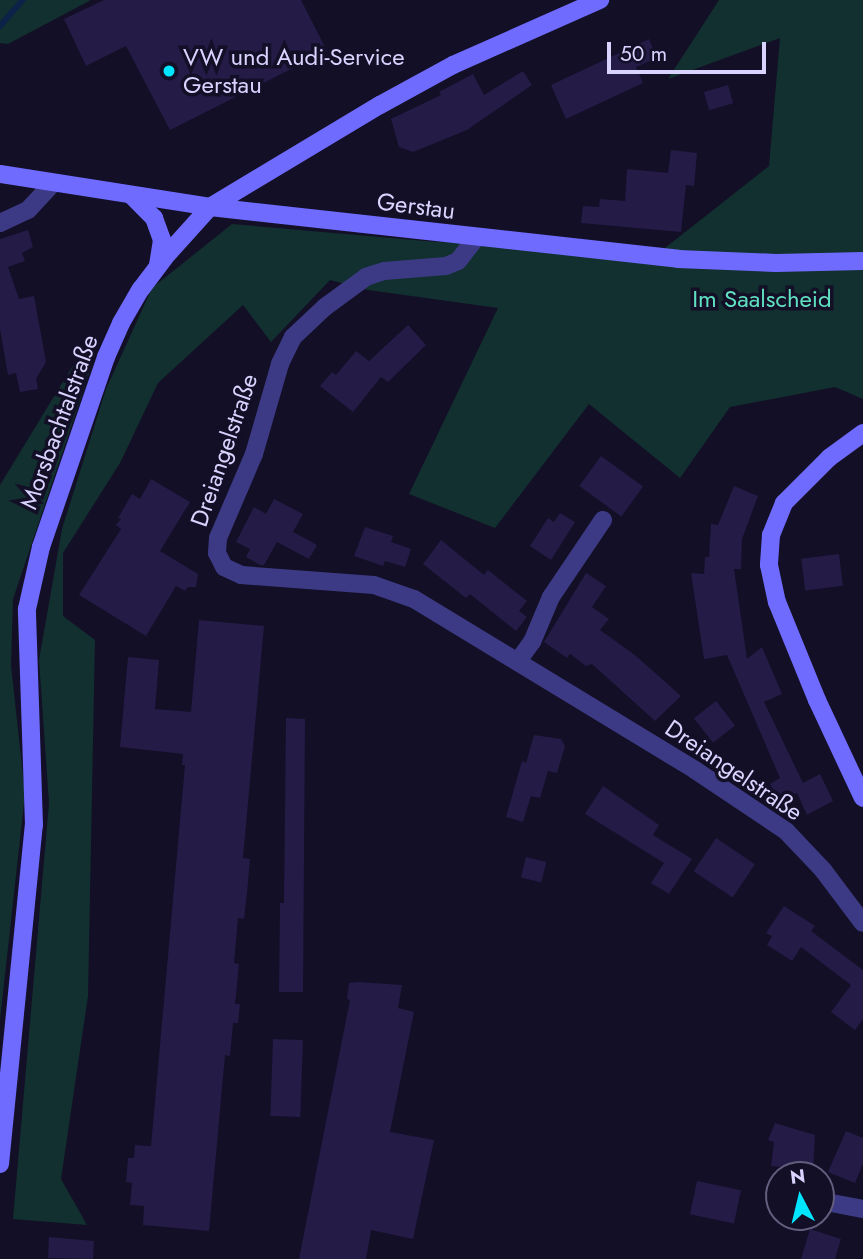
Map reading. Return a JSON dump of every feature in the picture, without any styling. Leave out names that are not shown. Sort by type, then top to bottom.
[{"type":"main road","name":"Morsbachtalstraße","points":[[0,1164],[34,825],[35,774],[26,641],[29,597],[41,547],[106,357],[141,289],[210,207],[380,105],[453,65],[600,0]]},
{"type":"main road","name":"Gerstau","points":[[0,174],[210,207],[678,259],[776,263],[863,261]]},
{"type":"main road","points":[[131,195],[154,218],[162,240],[159,265]]},
{"type":"main road","points":[[863,433],[821,465],[784,503],[771,535],[769,565],[777,602],[812,688],[863,798]]},
{"type":"street","points":[[0,223],[28,210],[53,183]]},
{"type":"street","name":"Dreiangelstraße","points":[[476,237],[458,261],[446,266],[384,271],[366,277],[325,307],[293,337],[280,364],[254,454],[218,538],[217,553],[224,567],[241,575],[360,583],[390,588],[414,599],[786,831],[822,870],[863,923]]},
{"type":"street","points":[[518,662],[532,642],[551,597],[603,520]]},
{"type":"street","points":[[835,1204],[863,1209]]},
{"type":"green space","points":[[0,0],[91,0],[8,44],[0,43]]},
{"type":"green space","name":"Im Saalscheid","points":[[719,0],[863,0],[863,399],[835,387],[730,407],[680,478],[589,404],[495,528],[409,494],[498,308],[368,290],[330,280],[271,342],[243,305],[158,383],[120,463],[63,553],[63,616],[95,640],[88,996],[61,1179],[87,1225],[13,1219],[49,803],[39,660],[62,529],[106,389],[152,288],[232,224],[425,241],[656,255],[769,166],[780,38],[668,79]]},
{"type":"green space","points":[[89,339],[96,353],[13,599],[11,665],[25,794],[0,1020],[0,485]]},
{"type":"building","points":[[104,0],[301,0],[327,51],[170,130],[126,46],[86,66],[64,19]]},
{"type":"building","points":[[649,39],[657,58],[636,67],[643,83],[566,119],[551,85]]},
{"type":"building","points":[[523,71],[532,85],[467,130],[413,152],[399,147],[391,119],[441,95],[439,92],[473,74],[484,95]]},
{"type":"building","points":[[728,85],[733,103],[709,110],[704,92]]},
{"type":"building","points":[[671,150],[697,153],[694,186],[686,185],[681,232],[581,223],[583,206],[599,207],[600,199],[625,201],[627,169],[668,173]]},
{"type":"building","points":[[28,230],[33,247],[22,253],[25,261],[8,267],[19,299],[34,296],[46,362],[36,379],[38,389],[20,392],[16,373],[8,375],[0,329],[0,239]]},
{"type":"building","points":[[408,325],[426,345],[388,382],[381,377],[353,412],[320,386],[332,372],[336,375],[356,351],[369,361]]},
{"type":"building","points":[[601,456],[643,487],[621,516],[579,486]]},
{"type":"building","points":[[151,479],[190,502],[160,551],[198,574],[196,587],[188,587],[185,591],[176,586],[146,636],[79,595],[121,529],[116,525],[121,519],[118,518],[132,494],[140,499]]},
{"type":"building","points":[[734,486],[758,496],[742,539],[741,569],[734,569],[747,659],[762,647],[782,694],[764,702],[803,783],[820,774],[833,801],[807,815],[797,793],[778,802],[770,784],[780,778],[727,655],[704,659],[691,573],[704,574],[705,557],[709,557],[711,524],[718,525]]},
{"type":"building","points":[[274,499],[303,514],[293,532],[317,545],[309,559],[277,542],[264,565],[260,565],[246,557],[250,549],[236,542],[254,507],[266,514]]},
{"type":"building","points":[[560,513],[575,522],[551,560],[530,546],[548,518],[554,522]]},
{"type":"building","points":[[365,527],[393,536],[391,542],[411,549],[405,567],[385,561],[383,566],[354,556]]},
{"type":"building","points":[[441,540],[484,575],[488,570],[527,601],[519,611],[527,617],[516,631],[470,594],[466,598],[423,564]]},
{"type":"building","points":[[839,554],[843,586],[805,590],[801,559]]},
{"type":"building","points":[[586,573],[606,586],[592,607],[609,619],[600,630],[636,656],[681,696],[655,721],[592,664],[586,666],[570,654],[567,658],[544,642]]},
{"type":"building","points":[[199,620],[264,626],[243,858],[250,859],[247,893],[244,919],[238,918],[234,963],[239,964],[235,1004],[240,1004],[238,1023],[233,1023],[230,1056],[225,1055],[209,1231],[143,1225],[144,1206],[130,1205],[132,1183],[126,1182],[128,1158],[134,1158],[135,1145],[151,1146],[185,765],[182,765],[183,754],[120,747],[128,657],[159,660],[155,709],[191,712]]},
{"type":"building","points":[[716,701],[735,725],[713,743],[694,718]]},
{"type":"building","points":[[286,718],[305,719],[303,992],[279,992],[280,903],[284,903]]},
{"type":"building","points":[[534,735],[561,739],[565,746],[557,773],[548,771],[540,798],[531,796],[523,822],[506,817],[522,761],[526,763]]},
{"type":"building","points":[[603,786],[659,825],[653,835],[692,859],[669,894],[651,883],[664,863],[585,814]]},
{"type":"building","points":[[716,838],[755,864],[733,897],[694,871]]},
{"type":"building","points":[[526,857],[546,862],[541,882],[521,877]]},
{"type":"building","points":[[784,906],[815,926],[811,931],[863,970],[863,1019],[855,1030],[831,1012],[851,985],[801,947],[792,961],[767,945],[772,936],[766,933]]},
{"type":"building","points":[[349,983],[402,985],[398,1008],[414,1012],[390,1132],[434,1140],[413,1239],[371,1230],[366,1259],[299,1259],[350,1000],[347,999]]},
{"type":"building","points":[[273,1039],[303,1040],[300,1117],[270,1116]]},
{"type":"building","points":[[775,1123],[815,1135],[814,1161],[772,1161],[774,1142],[768,1140]]},
{"type":"building","points":[[846,1131],[863,1138],[863,1164],[855,1183],[835,1175],[835,1161],[833,1161]]},
{"type":"building","points":[[697,1181],[741,1190],[734,1224],[690,1214]]},
{"type":"building","points":[[809,1231],[841,1239],[835,1259],[801,1259]]},
{"type":"building","points":[[49,1237],[94,1241],[93,1259],[48,1258]]},
{"type":"waterway","points":[[0,26],[23,0]]},
{"type":"place","name":"VW und Audi-Service Gerstau","points":[[169,71]]}]
